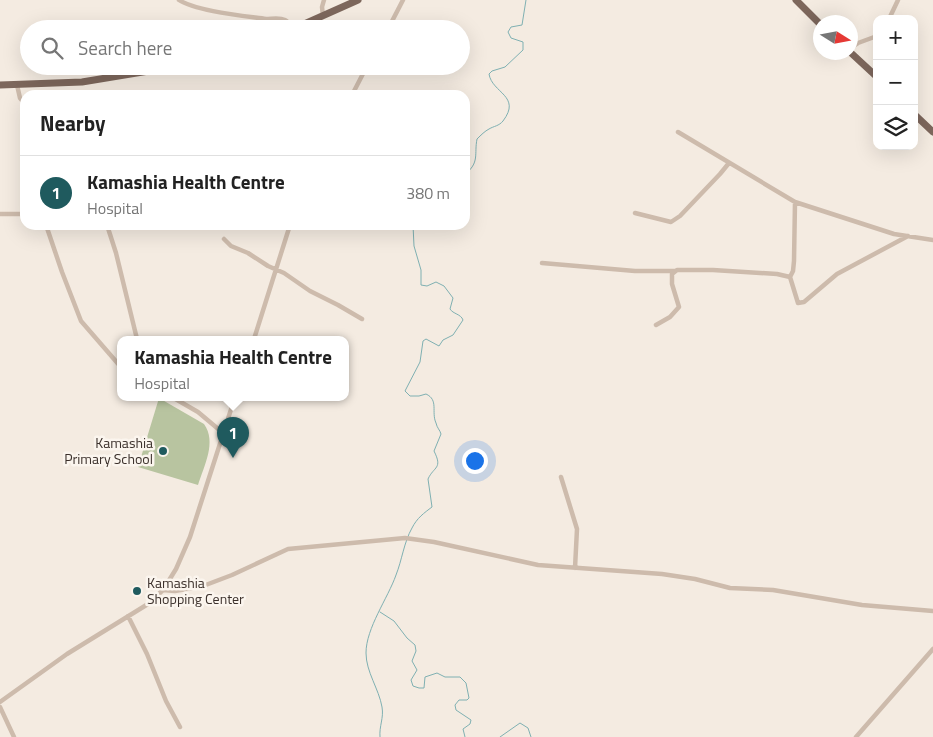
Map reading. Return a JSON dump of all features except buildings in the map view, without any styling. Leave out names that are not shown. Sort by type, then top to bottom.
[{"type":"main road","points":[[314,20],[358,0]]},
{"type":"main road","points":[[796,0],[813,17]]},
{"type":"main road","points":[[858,60],[873,74]]},
{"type":"main road","points":[[0,85],[92,81],[127,75]]},
{"type":"main road","points":[[918,118],[933,132]]},
{"type":"street","points":[[179,0],[184,4],[207,9],[284,20]]},
{"type":"street","points":[[323,16],[322,7],[324,0]]},
{"type":"street","points":[[392,20],[402,0]]},
{"type":"street","points":[[891,15],[898,0]]},
{"type":"street","points":[[858,43],[873,37]]},
{"type":"street","points":[[355,90],[362,75]]},
{"type":"street","points":[[17,85],[20,98]]},
{"type":"street","points":[[678,132],[795,202],[864,224],[908,236],[933,240]]},
{"type":"street","points":[[635,213],[671,222],[680,216],[729,163]]},
{"type":"street","points":[[795,202],[794,261],[790,278],[798,303],[802,303],[838,274],[908,236]]},
{"type":"street","points":[[0,214],[20,214]]},
{"type":"street","points":[[48,230],[81,321],[117,363]]},
{"type":"street","points":[[109,230],[136,336]]},
{"type":"street","points":[[255,336],[289,230]]},
{"type":"street","points":[[224,239],[231,246],[253,255],[268,266],[293,278],[310,291],[362,319]]},
{"type":"street","points":[[542,262],[635,271],[714,270],[777,274],[790,278]]},
{"type":"street","points":[[656,325],[670,317],[679,308],[671,279],[675,271]]},
{"type":"street","points":[[179,401],[198,412],[223,433]]},
{"type":"street","points":[[0,702],[67,654],[148,604],[163,590],[176,569],[190,537],[234,401]]},
{"type":"street","points":[[560,477],[577,529],[575,568]]},
{"type":"street","points":[[163,590],[184,590],[203,586],[288,550],[405,538],[538,564],[677,576],[730,588],[773,590],[862,605],[933,611]]},
{"type":"street","points":[[128,616],[180,728]]},
{"type":"street","points":[[856,737],[933,648]]},
{"type":"street","points":[[0,707],[14,737]]},
{"type":"green space","points":[[158,401],[164,401],[204,424],[208,431],[209,446],[198,485],[138,467]]},
{"type":"waterway","points":[[470,170],[476,158],[477,139],[483,133],[501,123],[508,113],[508,100],[495,86],[489,74],[492,71],[505,67],[523,50],[523,42],[511,38],[508,32],[511,27],[522,25],[526,0]]},
{"type":"waterway","points":[[380,737],[382,707],[368,667],[367,643],[373,623],[396,575],[409,533],[418,519],[432,507],[428,479],[438,464],[434,451],[441,434],[435,419],[434,403],[430,397],[426,394],[410,396],[405,391],[420,362],[423,341],[426,339],[439,346],[443,340],[453,335],[463,320],[461,316],[450,309],[453,298],[444,286],[436,282],[427,286],[421,285],[421,270],[414,246],[413,230]]},
{"type":"waterway","points":[[380,612],[394,621],[415,645],[416,651],[412,661],[417,670],[411,680],[413,686],[424,688],[425,677],[437,673],[445,677],[460,677],[466,683],[469,698],[467,700],[459,700],[455,705],[456,710],[471,720],[470,724],[463,729],[465,737]]},
{"type":"waterway","points":[[500,737],[520,723],[528,728],[531,737]]},
{"type":"place","name":"Kamashia Primary School","points":[[163,451]]},
{"type":"place","name":"Kamashia Health Centre","points":[[233,458]]},
{"type":"place","name":"Kamashia Shopping Center","points":[[137,591]]}]
